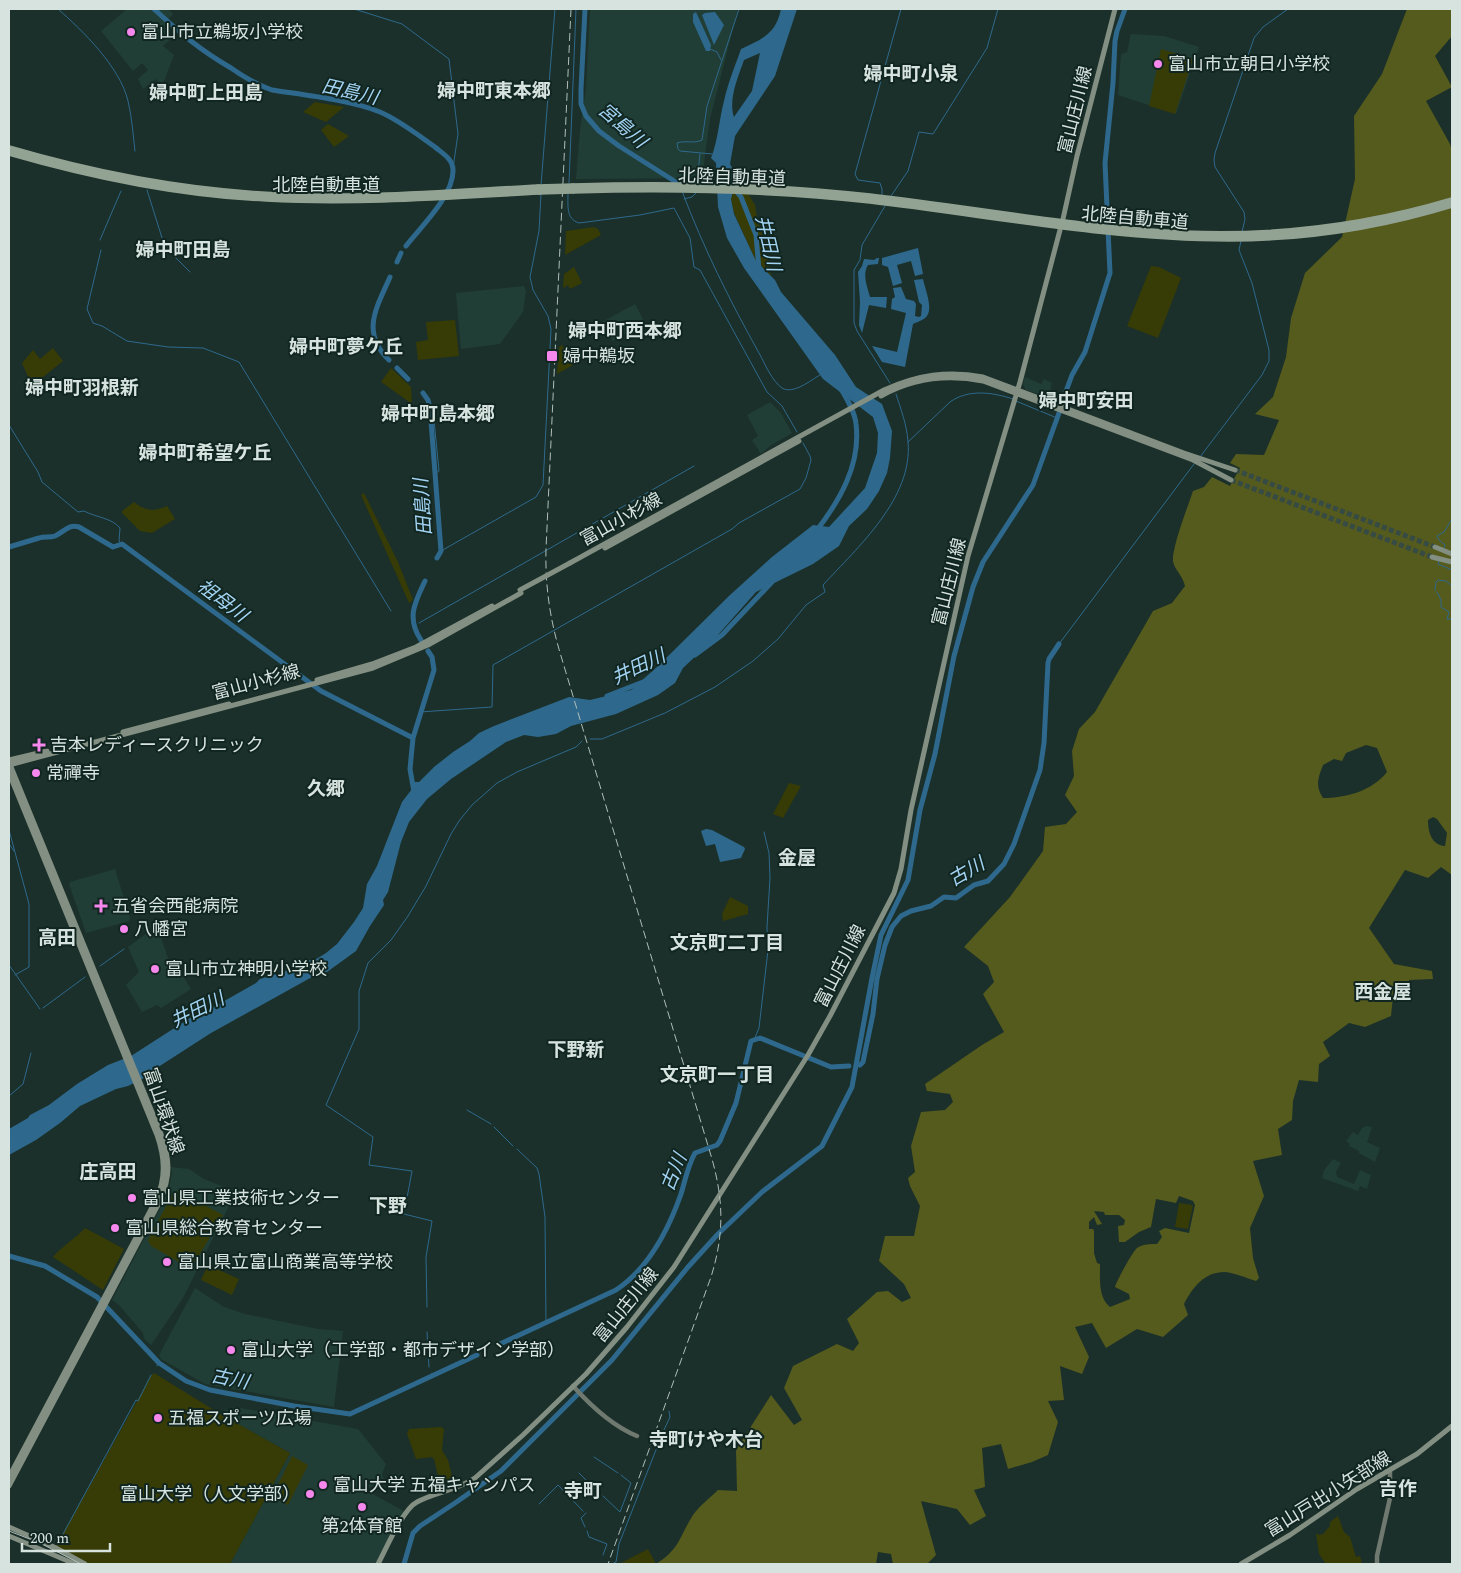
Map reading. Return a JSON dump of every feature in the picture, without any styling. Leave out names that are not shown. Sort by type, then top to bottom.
[{"type":"highway","name":"北陸自動車道","points":[[9,148],[116,177]]},
{"type":"highway","name":"北陸自動車道","points":[[9,153],[59,167],[161,185],[263,197],[360,198],[573,188],[669,187],[776,191],[895,202],[1117,231],[1228,236],[1314,234],[1397,220],[1452,205]]},
{"type":"highway","name":"北陸自動車道","points":[[1249,236],[1355,223],[1396,215],[1452,200]]},
{"type":"main road","name":"富山庄川線","points":[[1063,219],[1077,156],[1115,9]]},
{"type":"main road","name":"富山庄川線","points":[[378,1564],[407,1509],[417,1502],[475,1478],[577,1390],[674,1267],[806,1058],[894,893],[968,556],[1017,391],[1060,230]]},
{"type":"main road","name":"富山小杉線","points":[[9,763],[68,746],[373,668],[418,650],[883,392],[914,382],[948,376],[982,381],[1017,391],[1201,461],[1235,470]]},
{"type":"main road","name":"富山小杉線","points":[[1201,461],[1231,480]]},
{"type":"main road","points":[[1435,547],[1452,554]]},
{"type":"main road","points":[[1432,557],[1452,562]]},
{"type":"main road","name":"富山環状線","points":[[9,763],[159,1135],[164,1158],[160,1191],[107,1298],[9,1477]]},
{"type":"main road","name":"富山環状線","points":[[9,774],[100,989]]},
{"type":"main road","name":"富山環状線","points":[[9,1486],[101,1307]]},
{"type":"main road","points":[[577,1390],[606,1418],[618,1427],[637,1436]]},
{"type":"main road","name":"富山戸出小矢部線","points":[[1241,1564],[1290,1535],[1357,1489],[1426,1448],[1452,1426]]},
{"type":"main road","points":[[1377,1564],[1377,1556],[1390,1498],[1390,1470]]},
{"type":"main road","points":[[9,1527],[85,1564]]},
{"type":"main road","points":[[9,1536],[75,1564]]},
{"type":"shaded area","points":[[127,9],[168,9],[173,14],[165,23],[170,27],[166,31],[173,37],[163,46],[174,55],[162,86],[156,79],[143,89],[138,79],[148,70],[142,63],[133,71],[101,31]]},
{"type":"shaded area","points":[[590,9],[738,9],[710,119],[702,178],[576,179],[586,89]]},
{"type":"shaded area","points":[[1131,34],[1164,36],[1199,47],[1176,114],[1118,95],[1121,54],[1127,52]]},
{"type":"shaded area","points":[[524,286],[526,291],[523,312],[500,344],[461,349],[456,293]]},
{"type":"shaded area","points":[[635,304],[645,323],[613,341],[602,322]]},
{"type":"shaded area","points":[[1025,377],[1041,384],[1044,379],[1052,383],[1050,389],[1061,393],[1058,401],[1026,390],[1023,385]]},
{"type":"shaded area","points":[[770,402],[781,413],[792,433],[770,446],[761,454],[752,440],[758,436],[747,415]]},
{"type":"shaded area","name":"五省会西能病院","points":[[115,869],[130,918],[129,921],[86,933],[69,884],[70,882]]},
{"type":"shaded area","name":"富山市立神明小学校","points":[[157,926],[171,967],[174,971],[178,968],[191,989],[161,1008],[157,1005],[142,1012],[126,985],[139,972],[128,947]]},
{"type":"shaded area","points":[[1372,1127],[1367,1142],[1380,1148],[1375,1162],[1349,1146],[1350,1144],[1346,1141],[1353,1132],[1358,1135],[1362,1128]]},
{"type":"shaded area","points":[[1333,1159],[1341,1163],[1336,1172],[1337,1177],[1354,1184],[1360,1170],[1371,1175],[1367,1189],[1360,1186],[1358,1191],[1322,1178],[1324,1170]]},
{"type":"shaded area","name":"富山県立富山商業高等学校","points":[[171,1167],[189,1169],[204,1179],[236,1192],[183,1298],[151,1345],[144,1339],[143,1333],[119,1305],[112,1300],[162,1205],[169,1188],[172,1173]]},
{"type":"shaded area","points":[[195,1288],[224,1307],[245,1314],[318,1329],[343,1331],[334,1407],[205,1384],[161,1359],[159,1355]]},
{"type":"shaded area","name":"富山大学 五福キャンパス","points":[[235,1407],[358,1429],[386,1464],[382,1474],[384,1479],[365,1490],[404,1511],[376,1564],[230,1564],[290,1453],[222,1415],[223,1411]]},
{"type":"green space","points":[[1407,9],[1452,9],[1452,36],[1435,56],[1452,87],[1426,101],[1452,151],[1452,875],[1441,867],[1428,878],[1405,870],[1369,928],[1394,964],[1432,971],[1433,979],[1409,980],[1409,996],[1393,997],[1391,1016],[1365,1027],[1349,1023],[1323,1042],[1330,1056],[1319,1064],[1318,1082],[1299,1080],[1293,1101],[1292,1120],[1278,1129],[1282,1155],[1253,1161],[1264,1196],[1250,1228],[1253,1258],[1259,1278],[1256,1281],[1225,1272],[1205,1278],[1195,1286],[1184,1304],[1188,1315],[1163,1337],[1137,1329],[1106,1348],[1092,1323],[1075,1327],[1089,1357],[1082,1374],[1060,1366],[1064,1400],[1048,1401],[1058,1422],[1048,1455],[1008,1469],[1001,1444],[982,1448],[985,1487],[974,1490],[986,1516],[970,1525],[957,1509],[921,1501],[936,1555],[927,1564],[893,1564],[891,1554],[878,1552],[876,1564],[656,1564],[675,1548],[688,1523],[701,1505],[718,1490],[737,1491],[736,1450],[771,1395],[794,1425],[802,1420],[784,1388],[793,1366],[837,1344],[853,1351],[859,1343],[847,1319],[877,1292],[888,1291],[902,1302],[911,1298],[904,1284],[879,1261],[885,1236],[914,1236],[920,1206],[908,1178],[915,1172],[911,1146],[921,1112],[945,1110],[953,1102],[950,1094],[927,1091],[925,1084],[1004,1032],[983,994],[994,982],[988,966],[964,947],[1010,897],[1043,851],[1045,827],[1066,824],[1077,812],[1065,795],[1074,776],[1072,751],[1079,729],[1095,712],[1153,611],[1172,603],[1185,586],[1174,564],[1173,555],[1193,491],[1204,487],[1212,477],[1230,486],[1240,468],[1230,463],[1236,454],[1264,455],[1279,420],[1255,414],[1273,397],[1286,357],[1291,318],[1305,273],[1342,237],[1355,179],[1354,116],[1382,74]],"holes":[[[1366,745],[1377,748],[1387,772],[1381,779],[1366,789],[1341,797],[1323,798],[1318,782],[1323,765],[1334,759],[1342,761],[1346,753]],[[1433,817],[1437,819],[1447,833],[1445,846],[1436,843],[1431,837],[1428,820]],[[1179,1196],[1193,1201],[1195,1205],[1189,1233],[1165,1228],[1159,1231],[1162,1237],[1157,1244],[1144,1245],[1137,1248],[1115,1287],[1129,1294],[1130,1299],[1110,1307],[1103,1298],[1100,1264],[1097,1263],[1094,1253],[1094,1231],[1089,1229],[1089,1222],[1094,1217],[1097,1225],[1102,1224],[1094,1211],[1104,1212],[1105,1215],[1119,1215],[1125,1220],[1124,1225],[1118,1226],[1119,1242],[1125,1242],[1139,1232],[1151,1227],[1156,1199],[1176,1203]]]},
{"type":"green space","points":[[1161,49],[1193,59],[1175,114],[1149,106]]},
{"type":"green space","points":[[315,102],[344,107],[326,122],[303,112]]},
{"type":"green space","points":[[328,124],[349,136],[334,147],[321,130]]},
{"type":"green space","points":[[730,164],[755,205],[757,218],[768,251],[771,276],[756,261],[734,213],[731,199]]},
{"type":"green space","points":[[594,227],[598,229],[601,235],[565,255],[566,231]]},
{"type":"green space","points":[[1151,266],[1159,267],[1181,278],[1158,338],[1127,326]]},
{"type":"green space","points":[[574,267],[582,283],[570,289],[568,285],[563,288],[564,274]]},
{"type":"green space","points":[[455,320],[459,356],[418,360],[416,342],[428,340],[426,322]]},
{"type":"green space","points":[[562,345],[573,365],[557,374],[559,347]]},
{"type":"green space","points":[[53,348],[63,361],[32,386],[22,363],[33,350],[40,359]]},
{"type":"green space","points":[[391,368],[411,387],[412,404],[381,382]]},
{"type":"green space","points":[[364,493],[398,562],[413,600],[409,603],[361,495]]},
{"type":"green space","points":[[134,502],[150,510],[167,506],[175,519],[152,533],[140,531],[122,513]]},
{"type":"green space","points":[[789,783],[801,786],[783,818],[773,814]]},
{"type":"green space","points":[[730,897],[748,906],[748,914],[723,921],[722,914]]},
{"type":"green space","points":[[178,1191],[223,1215],[197,1259],[189,1265],[183,1264],[151,1246],[148,1240],[173,1193]]},
{"type":"green space","points":[[1179,1203],[1193,1205],[1188,1229],[1175,1227]]},
{"type":"green space","points":[[85,1228],[124,1249],[103,1290],[53,1257]]},
{"type":"green space","points":[[208,1265],[239,1279],[232,1295],[201,1280]]},
{"type":"green space","points":[[154,1373],[222,1415],[290,1453],[230,1564],[88,1564],[56,1546]]},
{"type":"green space","points":[[441,1427],[444,1429],[442,1450],[448,1460],[453,1480],[442,1485],[440,1484],[434,1459],[432,1457],[416,1459],[407,1434],[409,1429]]},
{"type":"green space","points":[[292,1456],[308,1465],[288,1505],[272,1497]]},
{"type":"green space","points":[[1338,1516],[1344,1532],[1350,1537],[1356,1557],[1360,1556],[1362,1564],[1326,1564],[1319,1554],[1316,1533],[1319,1535],[1323,1534],[1330,1526],[1330,1522]]},
{"type":"green space","points":[[648,1549],[656,1564],[619,1564]]},
{"type":"water","points":[[781,9],[797,9],[775,76],[735,136],[730,164],[737,177],[731,199],[734,214],[756,261],[775,280],[781,292],[835,355],[856,387],[882,404],[892,431],[890,458],[887,473],[879,491],[867,509],[849,526],[839,546],[813,564],[756,592],[717,636],[683,668],[675,683],[658,695],[616,714],[571,726],[556,734],[538,737],[524,735],[506,742],[451,779],[427,799],[409,822],[401,842],[388,892],[383,900],[384,905],[356,951],[327,972],[321,972],[211,1033],[152,1071],[150,1075],[80,1106],[36,1140],[9,1155],[9,1129],[49,1105],[77,1084],[108,1065],[131,1056],[190,1018],[212,1008],[260,979],[296,968],[310,960],[313,961],[337,944],[363,908],[367,884],[377,866],[402,802],[412,789],[413,782],[419,782],[453,752],[479,733],[494,726],[569,697],[590,700],[631,690],[772,557],[813,525],[829,527],[865,488],[877,453],[878,433],[873,417],[823,379],[744,268],[727,238],[718,207],[716,163],[711,158],[730,81],[741,49],[767,35],[779,17]],"holes":[[[760,53],[752,91],[734,117],[732,110],[733,96],[744,60]]]},
{"type":"water","points":[[696,12],[711,45],[710,51],[706,51],[693,22],[693,14]]},
{"type":"water","points":[[715,12],[724,25],[714,45],[702,15]]},
{"type":"water","points":[[918,248],[923,274],[915,276],[911,261],[897,265],[902,283],[893,286],[888,267],[882,265],[882,258]]},
{"type":"water","points":[[879,258],[878,264],[868,265],[866,269],[866,281],[870,297],[887,297],[886,308],[869,305],[862,333],[859,325],[858,272],[864,259],[874,260]]},
{"type":"water","points":[[923,279],[929,303],[929,312],[924,319],[913,324],[905,367],[882,362],[872,346],[897,352],[906,313],[891,309],[892,299],[895,297],[893,288],[901,287],[906,299],[914,301],[916,304],[915,316],[919,317],[921,316],[922,305],[919,302],[914,280]]},
{"type":"water","points":[[706,829],[712,830],[744,847],[741,858],[720,862],[715,844],[706,846],[701,831]]},
{"type":"waterway","points":[[58,9],[89,39],[117,75],[128,101],[135,151]]},
{"type":"waterway","name":"田島川","points":[[154,9],[200,48],[246,78],[272,90],[342,101],[380,112],[408,128],[447,157],[453,166],[452,180],[448,190],[436,210],[406,246]]},
{"type":"waterway","points":[[354,9],[402,24],[449,59],[458,134],[453,168]]},
{"type":"waterway","points":[[541,185],[555,9]]},
{"type":"waterway","points":[[569,183],[576,9]]},
{"type":"waterway","name":"宮島川","points":[[585,9],[581,104],[586,116],[599,131],[619,146],[679,184]]},
{"type":"waterway","points":[[712,154],[680,151],[677,143],[702,140],[707,106],[739,9]]},
{"type":"waterway","points":[[882,196],[880,183],[858,180],[855,174],[901,9]]},
{"type":"waterway","points":[[891,196],[908,171],[919,132],[933,134],[987,48],[998,9]]},
{"type":"waterway","points":[[1062,402],[1072,375],[1085,352],[1110,273],[1105,163],[1115,41],[1125,9]]},
{"type":"waterway","points":[[1242,232],[1245,219],[1244,212],[1215,167],[1215,153],[1254,38],[1263,27],[1288,9]]},
{"type":"waterway","points":[[710,49],[717,52],[721,60]]},
{"type":"waterway","points":[[697,182],[700,154]]},
{"type":"waterway","points":[[147,190],[163,241],[190,272]]},
{"type":"waterway","points":[[100,240],[121,191]]},
{"type":"waterway","points":[[682,191],[718,274],[775,381],[782,388],[791,390],[802,386],[820,375]]},
{"type":"waterway","name":"井田川","points":[[736,191],[741,197],[756,235],[759,270]]},
{"type":"waterway","points":[[684,199],[692,197],[696,193]]},
{"type":"waterway","points":[[441,551],[536,497],[543,485],[551,329],[548,316],[533,290],[530,277],[539,231],[541,194]]},
{"type":"waterway","points":[[568,194],[570,215],[579,223],[640,215],[674,208],[690,238],[694,267],[700,270],[767,392],[782,406],[797,432]]},
{"type":"waterway","points":[[885,206],[862,245],[860,260],[854,270],[854,323],[857,331],[890,383]]},
{"type":"waterway","points":[[1200,457],[1262,375],[1269,361],[1269,350],[1252,283],[1239,250],[1241,241]]},
{"type":"waterway","points":[[101,250],[87,309],[93,323],[102,326],[127,341],[168,347],[203,348],[239,362],[391,611]]},
{"type":"waterway","name":"田島川","points":[[397,262],[401,253]]},
{"type":"waterway","name":"田島川","points":[[389,360],[380,350],[373,329],[376,309],[390,277]]},
{"type":"waterway","name":"田島川","points":[[397,368],[408,379]]},
{"type":"waterway","name":"井田川","points":[[817,530],[841,494],[852,467],[855,453],[857,439],[855,419],[841,389]]},
{"type":"waterway","name":"田島川","points":[[423,393],[428,400],[430,408],[441,551],[437,558]]},
{"type":"waterway","points":[[908,442],[950,402],[964,395],[989,393],[1013,399]]},
{"type":"waterway","points":[[590,739],[602,739],[665,713],[715,687],[753,661],[778,639],[806,605],[825,592],[823,585],[867,538],[893,502],[902,483],[907,463],[908,442],[896,394]]},
{"type":"waterway","points":[[1016,401],[1057,418]]},
{"type":"waterway","name":"田島川","points":[[430,408],[433,410],[439,471],[435,474]]},
{"type":"waterway","name":"古川","points":[[404,1564],[413,1533],[420,1526],[501,1471],[612,1360],[688,1267],[718,1234],[762,1192],[822,1146],[852,1087],[881,935],[908,880],[920,810],[935,754],[954,656],[973,587],[983,562],[1033,485],[1059,413]]},
{"type":"waterway","points":[[9,425],[38,472],[42,482],[78,512],[84,511],[117,525],[120,528],[119,541],[122,544]]},
{"type":"waterway","points":[[420,712],[492,707],[493,665],[800,489],[806,478],[811,460],[803,443]]},
{"type":"waterway","points":[[1059,644],[1194,464]]},
{"type":"waterway","points":[[419,623],[694,466]]},
{"type":"waterway","points":[[1444,548],[1445,545],[1437,536],[1444,532],[1452,519]]},
{"type":"waterway","name":"祖母川","points":[[9,547],[41,537],[55,536],[69,527],[75,526],[113,547],[122,544],[321,691],[413,738]]},
{"type":"waterway","points":[[1439,561],[1438,564],[1452,570]]},
{"type":"waterway","points":[[1435,590],[1438,580],[1446,581],[1452,586]]},
{"type":"waterway","name":"田島川","points":[[421,640],[416,632],[413,617],[415,603],[425,581]]},
{"type":"waterway","name":"井田川","points":[[695,655],[722,635],[772,582]]},
{"type":"waterway","points":[[1437,592],[1441,600],[1441,607],[1449,612],[1447,619],[1452,619]]},
{"type":"waterway","name":"古川","points":[[860,1065],[863,1062],[873,1014],[877,979],[885,945],[892,927],[901,916],[911,911],[931,906],[944,897],[956,898],[974,885],[988,881],[1004,864],[1014,844],[1040,770],[1044,743],[1048,663],[1059,644]]},
{"type":"waterway","name":"田島川","points":[[414,792],[410,769],[413,738],[434,670],[432,657],[428,651]]},
{"type":"waterway","name":"井田川","points":[[607,696],[643,682]]},
{"type":"waterway","points":[[427,1307],[426,1257],[432,1221],[404,1214],[412,1171],[369,1165],[373,1137],[326,1105],[359,1029],[359,991],[368,963],[391,940],[408,916],[426,886],[459,821],[472,805],[497,783],[517,772],[576,747],[582,741]]},
{"type":"waterway","points":[[9,830],[29,904],[29,967],[15,975]]},
{"type":"waterway","points":[[754,1040],[759,1028],[768,950],[767,927],[770,878],[769,853],[764,832]]},
{"type":"waterway","points":[[9,844],[14,851]]},
{"type":"waterway","points":[[100,966],[124,949]]},
{"type":"waterway","points":[[9,965],[40,1009]]},
{"type":"waterway","points":[[43,1008],[85,977]]},
{"type":"waterway","name":"古川","points":[[500,1344],[616,1290],[628,1281],[648,1260],[670,1222],[695,1153],[717,1145],[720,1141],[736,1103],[751,1041],[760,1038],[831,1067],[849,1066]]},
{"type":"waterway","points":[[9,1096],[23,1084],[31,1053]]},
{"type":"waterway","points":[[467,1110],[491,1124]]},
{"type":"waterway","points":[[494,1127],[513,1146]]},
{"type":"waterway","points":[[517,1149],[537,1168],[539,1174],[545,1217],[546,1323]]},
{"type":"waterway","name":"古川","points":[[9,1256],[45,1266],[97,1297],[159,1363],[186,1381],[210,1390],[294,1406],[350,1414],[477,1355]]},
{"type":"waterway","points":[[427,1332],[429,1367]]},
{"type":"waterway","points":[[57,1545],[151,1375]]},
{"type":"waterway","points":[[612,1564],[616,1562],[619,1544],[670,1417],[669,1411]]},
{"type":"waterway","points":[[594,1457],[618,1473]]},
{"type":"waterway","points":[[579,1473],[600,1494]]},
{"type":"waterway","points":[[603,1496],[620,1512],[631,1483],[621,1475]]},
{"type":"waterway","points":[[539,1504],[558,1485],[583,1511]]},
{"type":"waterway","points":[[585,1527],[581,1518],[586,1513]]},
{"type":"waterway","points":[[587,1531],[589,1537],[607,1544],[603,1555]]},
{"type":"tunnel","points":[[1235,470],[1435,547]]},
{"type":"tunnel","points":[[1231,480],[1432,557]]},
{"type":"tram line","points":[[9,1531],[40,1543],[81,1564]]},
{"type":"railway","points":[[571,9],[546,549],[549,603],[561,656],[712,1159],[719,1190],[721,1218],[718,1247],[711,1277],[608,1564]]},
{"type":"place","name":"富山市立鵜坂小学校","points":[[131,32]]},
{"type":"place","name":"富山市立朝日小学校","points":[[1158,64]]},
{"type":"place","name":"婦中鵜坂","points":[[552,356]]},
{"type":"place","name":"吉本レディースクリニック","points":[[39,745]]},
{"type":"place","name":"常禪寺","points":[[36,773]]},
{"type":"place","name":"五省会西能病院","points":[[101,906]]},
{"type":"place","name":"八幡宮","points":[[124,929]]},
{"type":"place","name":"富山市立神明小学校","points":[[155,969]]},
{"type":"place","name":"富山県工業技術センター","points":[[132,1198]]},
{"type":"place","name":"富山県総合教育センター","points":[[115,1228]]},
{"type":"place","name":"富山県立富山商業高等学校","points":[[167,1262]]},
{"type":"place","name":"富山大学（工学部・都市デザイン学部）","points":[[231,1350]]},
{"type":"place","name":"五福スポーツ広場","points":[[158,1418]]},
{"type":"place","name":"富山大学 五福キャンパス","points":[[323,1485]]},
{"type":"place","name":"富山大学（人文学部）","points":[[310,1494]]},
{"type":"place","name":"第2体育館","points":[[362,1507]]},
{"type":"district","name":"婦中町小泉","points":[[911,73]]},
{"type":"district","name":"婦中町東本郷","points":[[494,90]]},
{"type":"district","name":"婦中町上田島","points":[[206,92]]},
{"type":"district","name":"婦中町田島","points":[[183,249]]},
{"type":"district","name":"婦中町西本郷","points":[[625,330]]},
{"type":"district","name":"婦中町夢ケ丘","points":[[346,346]]},
{"type":"district","name":"婦中町羽根新","points":[[82,387]]},
{"type":"district","name":"婦中町安田","points":[[1086,400]]},
{"type":"district","name":"婦中町島本郷","points":[[438,413]]},
{"type":"district","name":"婦中町希望ケ丘","points":[[205,452]]},
{"type":"district","name":"久郷","points":[[326,788]]},
{"type":"district","name":"金屋","points":[[797,857]]},
{"type":"district","name":"高田","points":[[57,937]]},
{"type":"district","name":"文京町二丁目","points":[[727,942]]},
{"type":"district","name":"西金屋","points":[[1383,991]]},
{"type":"district","name":"下野新","points":[[576,1049]]},
{"type":"district","name":"文京町一丁目","points":[[717,1074]]},
{"type":"district","name":"庄高田","points":[[108,1171]]},
{"type":"district","name":"下野","points":[[388,1205]]},
{"type":"district","name":"寺町けや木台","points":[[706,1439]]},
{"type":"district","name":"吉作","points":[[1398,1488]]},
{"type":"district","name":"寺町","points":[[583,1490]]}]
